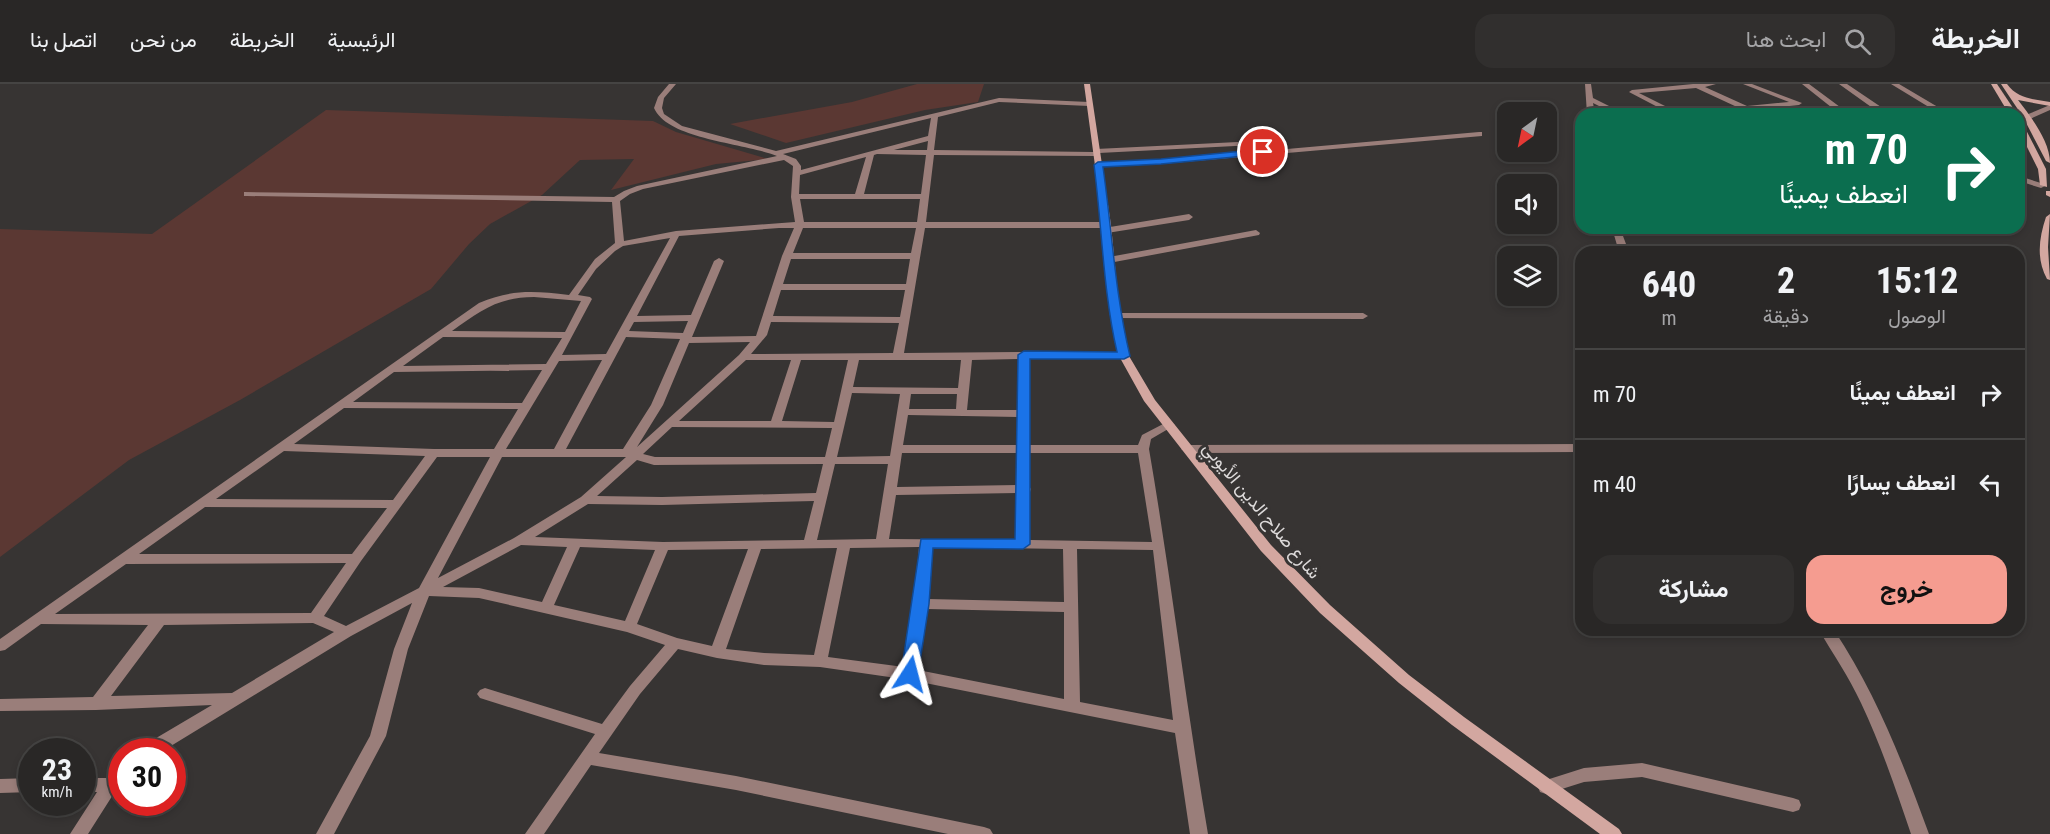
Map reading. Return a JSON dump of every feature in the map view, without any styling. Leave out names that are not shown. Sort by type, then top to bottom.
[{"type":"main road","name":"شارع صلاح الدين الأيوبي","points":[[1087,84],[1107,227],[1115,316],[1124,356],[1150,401],[1266,548],[1325,609],[1413,686],[1546,787],[1613,834]]},
{"type":"main road","points":[[1994,84],[2009,108]]},
{"type":"main road","points":[[2004,84],[2018,108]]},
{"type":"main road","points":[[2011,94],[2025,100],[2050,105]]},
{"type":"main road","points":[[2025,120],[2050,161]]},
{"type":"main road","points":[[2025,136],[2042,169],[2047,189]]},
{"type":"main road","points":[[2050,217],[2042,248],[2043,259],[2050,277]]},
{"type":"street","points":[[169,738],[346,632],[519,541],[585,501],[632,454],[743,357],[762,335],[786,256],[800,224],[795,196],[798,173],[793,161],[776,153],[696,134],[667,121],[658,108],[661,97],[673,84]]},
{"type":"street","points":[[1588,84],[1591,108]]},
{"type":"street","points":[[1665,108],[1632,92],[1713,84]]},
{"type":"street","points":[[1746,84],[1815,108]]},
{"type":"street","points":[[1805,84],[1831,108]]},
{"type":"street","points":[[1842,84],[1878,108]]},
{"type":"street","points":[[1894,84],[1933,108]]},
{"type":"street","points":[[1697,86],[1747,108],[1799,103]]},
{"type":"street","points":[[1590,99],[1609,108]]},
{"type":"street","points":[[776,153],[999,100],[1089,104]]},
{"type":"street","points":[[2025,116],[2050,105]]},
{"type":"street","points":[[898,357],[921,224],[935,114]]},
{"type":"street","points":[[875,153],[931,152],[1097,157],[1161,162],[1479,134]]},
{"type":"street","points":[[798,173],[933,137]]},
{"type":"street","points":[[1097,157],[1235,144]]},
{"type":"street","points":[[859,196],[875,153]]},
{"type":"street","points":[[247,194],[616,200],[625,193],[645,187],[739,164],[786,157]]},
{"type":"street","points":[[2025,180],[2047,189]]},
{"type":"street","points":[[795,196],[925,196]]},
{"type":"street","points":[[616,200],[620,244]]},
{"type":"street","points":[[572,298],[596,261],[620,244],[676,234],[800,224],[1107,227],[1189,217]]},
{"type":"street","points":[[1109,260],[1256,233]]},
{"type":"street","points":[[558,453],[676,234]]},
{"type":"street","points":[[786,256],[916,256]]},
{"type":"street","points":[[632,454],[657,405],[719,261]]},
{"type":"street","points":[[778,287],[910,287]]},
{"type":"street","points":[[0,646],[482,305],[511,294],[526,292],[587,298],[569,335],[497,454],[424,591],[400,650],[378,736],[325,834]]},
{"type":"street","points":[[1115,316],[1363,316]]},
{"type":"street","points":[[630,319],[695,318]]},
{"type":"street","points":[[768,319],[904,320]]},
{"type":"street","points":[[441,334],[569,335]]},
{"type":"street","points":[[621,334],[757,339]]},
{"type":"street","points":[[1023,544],[1024,355]]},
{"type":"street","points":[[961,413],[967,356]]},
{"type":"street","points":[[743,357],[1124,356]]},
{"type":"street","points":[[392,369],[552,362],[608,357]]},
{"type":"street","points":[[775,424],[798,357]]},
{"type":"street","points":[[809,545],[854,357]]},
{"type":"street","points":[[847,390],[963,391]]},
{"type":"street","points":[[882,543],[906,391]]},
{"type":"street","points":[[340,405],[526,406]]},
{"type":"street","points":[[902,412],[1024,414]]},
{"type":"street","points":[[669,423],[839,425]]},
{"type":"street","points":[[1169,425],[1146,437],[1143,449],[1159,546],[1182,728],[1199,834]]},
{"type":"street","points":[[283,447],[434,453],[632,454],[654,461],[830,461],[896,454],[1025,449],[1143,449]]},
{"type":"street","points":[[1187,449],[1575,448]]},
{"type":"street","points":[[315,618],[356,558],[434,453]]},
{"type":"street","points":[[890,491],[1025,489]]},
{"type":"street","points":[[585,501],[820,497]]},
{"type":"street","points":[[203,503],[395,504]]},
{"type":"street","points":[[519,541],[663,546],[926,543],[1159,546]]},
{"type":"street","points":[[910,674],[921,604],[926,543]]},
{"type":"street","points":[[546,608],[575,544]]},
{"type":"street","points":[[820,662],[844,544]]},
{"type":"street","points":[[717,653],[756,545]]},
{"type":"street","points":[[1070,545],[1072,705]]},
{"type":"street","points":[[629,627],[663,546]]},
{"type":"street","points":[[124,560],[356,558]]},
{"type":"street","points":[[424,591],[479,593],[629,627],[675,643],[717,653],[764,659],[820,662],[910,674],[1182,728]]},
{"type":"street","points":[[921,604],[1071,607]]},
{"type":"street","points":[[37,619],[315,618],[346,632]]},
{"type":"street","points":[[96,704],[160,620]]},
{"type":"street","points":[[1830,636],[1866,697],[1893,758],[1920,834]]},
{"type":"street","points":[[534,834],[634,690],[675,643]]},
{"type":"street","points":[[484,694],[605,731]]},
{"type":"street","points":[[0,705],[232,699]]},
{"type":"street","points":[[588,758],[736,783],[984,834]]},
{"type":"street","points":[[1546,787],[1584,775],[1642,770],[1793,805]]},
{"type":"street","points":[[0,786],[18,786]]},
{"type":"street","points":[[80,834],[108,791]]},
{"type":"shaded area","points":[[917,84],[984,84],[978,102],[925,110],[786,143],[730,124],[852,102]]},
{"type":"shaded area","points":[[326,110],[653,121],[676,132],[768,159],[716,164],[611,190],[634,159],[580,160],[542,195],[490,224],[469,244],[431,289],[240,400],[129,460],[0,557],[0,229],[152,234]]},
{"type":"route","points":[[910,674],[921,604],[926,543],[1023,544],[1024,355],[1124,356],[1115,316],[1107,225],[1098,165],[1161,162],[1263,152]]}]
